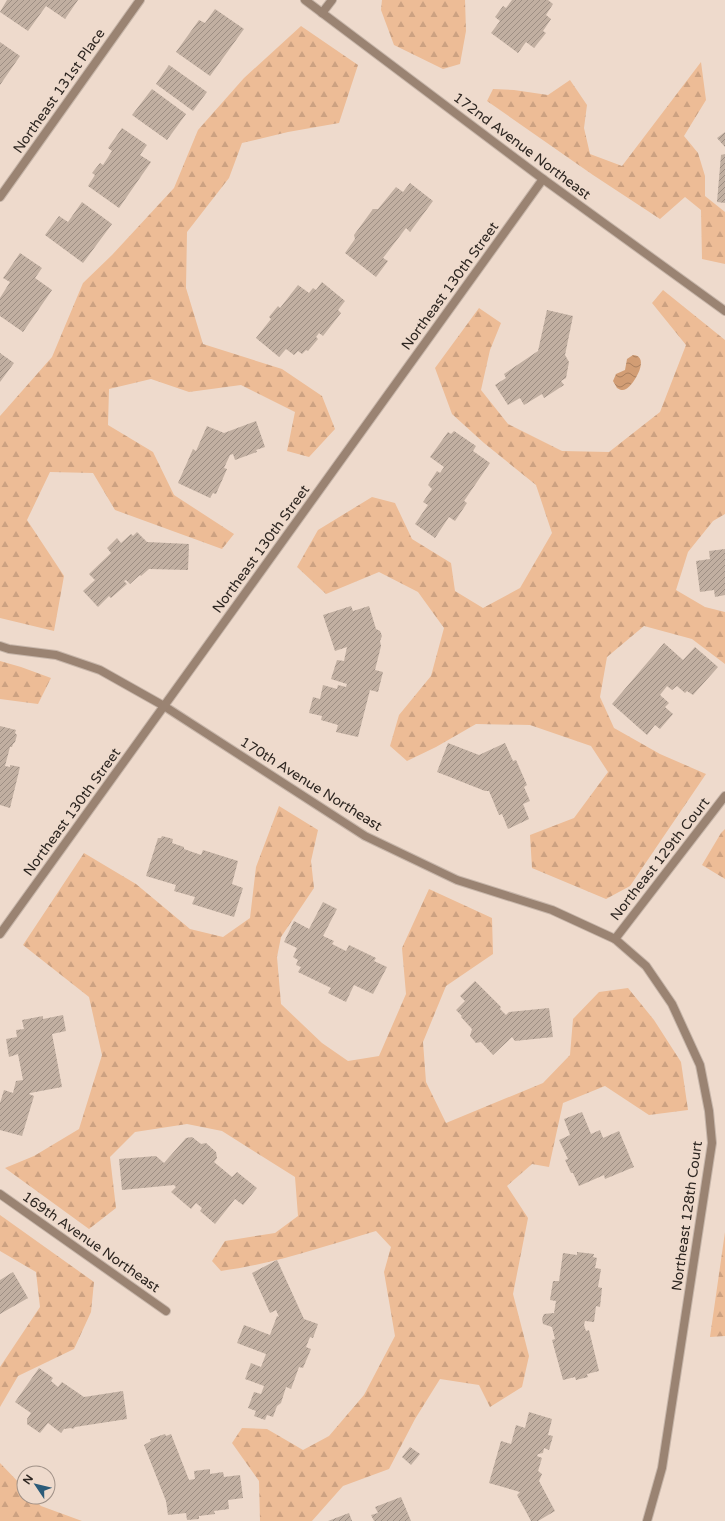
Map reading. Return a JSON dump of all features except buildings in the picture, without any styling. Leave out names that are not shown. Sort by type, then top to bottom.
[{"type":"street","name":"Northeast 131st Place","points":[[0,197],[140,0]]},
{"type":"street","name":"172nd Avenue Northeast","points":[[305,0],[543,179],[725,311]]},
{"type":"street","points":[[322,13],[332,0]]},
{"type":"street","name":"Northeast 130th Street","points":[[0,934],[543,179]]},
{"type":"street","name":"170th Avenue Northeast","points":[[0,646],[9,649],[56,655],[100,670],[164,706],[365,836],[457,880],[552,910],[615,938]]},
{"type":"street","name":"Northeast 129th Court","points":[[615,938],[725,796]]},
{"type":"street","name":"Northeast 128th Court","points":[[615,938],[646,966],[672,1004],[700,1065],[709,1111],[712,1143],[662,1468],[647,1521]]},
{"type":"street","name":"169th Avenue Northeast","points":[[0,1194],[166,1311]]},
{"type":"green space","points":[[382,0],[465,0],[466,31],[460,64],[443,69],[394,45],[381,10]]},
{"type":"green space","points":[[301,26],[358,65],[339,123],[288,132],[242,143],[229,178],[187,232],[186,288],[203,344],[282,369],[322,396],[335,429],[309,457],[287,451],[295,412],[241,385],[189,392],[151,379],[109,389],[108,425],[153,452],[174,495],[234,534],[222,549],[115,510],[93,473],[50,472],[27,520],[64,576],[54,631],[0,618],[0,416],[52,357],[83,283],[112,255],[174,188],[198,130],[244,78]]},
{"type":"green space","points":[[701,62],[706,100],[684,136],[698,153],[705,176],[705,196],[725,212],[725,264],[702,259],[701,210],[685,197],[660,219],[593,175],[487,101],[493,89],[514,90],[548,95],[570,80],[587,105],[584,128],[590,154],[622,166]]},
{"type":"green space","points":[[663,290],[725,340],[725,514],[713,521],[688,552],[676,590],[705,607],[725,612],[725,664],[692,639],[644,626],[607,657],[600,697],[614,728],[660,754],[706,774],[630,886],[606,899],[532,868],[530,835],[574,818],[608,772],[591,746],[530,725],[476,724],[436,747],[407,761],[390,746],[399,715],[431,676],[444,628],[418,592],[379,572],[326,594],[297,567],[318,530],[372,497],[395,503],[412,539],[451,563],[455,591],[483,608],[520,588],[552,533],[536,485],[484,443],[452,414],[435,368],[479,308],[501,323],[490,350],[481,390],[508,424],[562,451],[609,452],[660,412],[686,345],[652,303]]},
{"type":"green space","points":[[0,661],[51,678],[38,704],[0,699]]},
{"type":"green space","points":[[279,806],[318,830],[311,861],[314,888],[281,937],[277,957],[281,1004],[322,1043],[348,1061],[379,1056],[406,994],[402,948],[429,889],[492,918],[493,954],[446,986],[423,1042],[426,1082],[446,1123],[543,1083],[570,1055],[573,1019],[599,992],[628,988],[654,1020],[681,1062],[688,1110],[649,1115],[605,1086],[563,1103],[549,1167],[532,1164],[507,1186],[528,1218],[513,1294],[529,1356],[522,1387],[490,1407],[479,1385],[440,1379],[415,1419],[389,1469],[343,1486],[312,1521],[260,1521],[259,1481],[232,1443],[242,1428],[267,1429],[303,1450],[329,1436],[364,1395],[395,1336],[384,1272],[391,1247],[376,1231],[280,1259],[221,1271],[212,1261],[225,1241],[275,1233],[298,1216],[295,1177],[222,1131],[187,1124],[135,1132],[110,1157],[116,1208],[89,1229],[5,1168],[34,1156],[79,1129],[102,1055],[89,997],[23,945],[84,853],[136,884],[190,929],[223,937],[250,918],[256,867]]},
{"type":"green space","points":[[725,829],[725,879],[702,865],[721,833]]},
{"type":"green space","points":[[0,1215],[94,1282],[91,1312],[74,1349],[18,1376],[0,1407],[0,1367],[40,1307],[36,1272],[0,1251]]},
{"type":"green space","points":[[725,1232],[725,1336],[710,1337]]},
{"type":"green space","points":[[0,1463],[16,1480],[16,1505],[40,1505],[82,1521],[0,1521]]},
{"type":"water","points":[[633,355],[641,360],[639,371],[633,382],[625,390],[620,390],[613,381],[616,374],[625,370],[627,359]]}]
